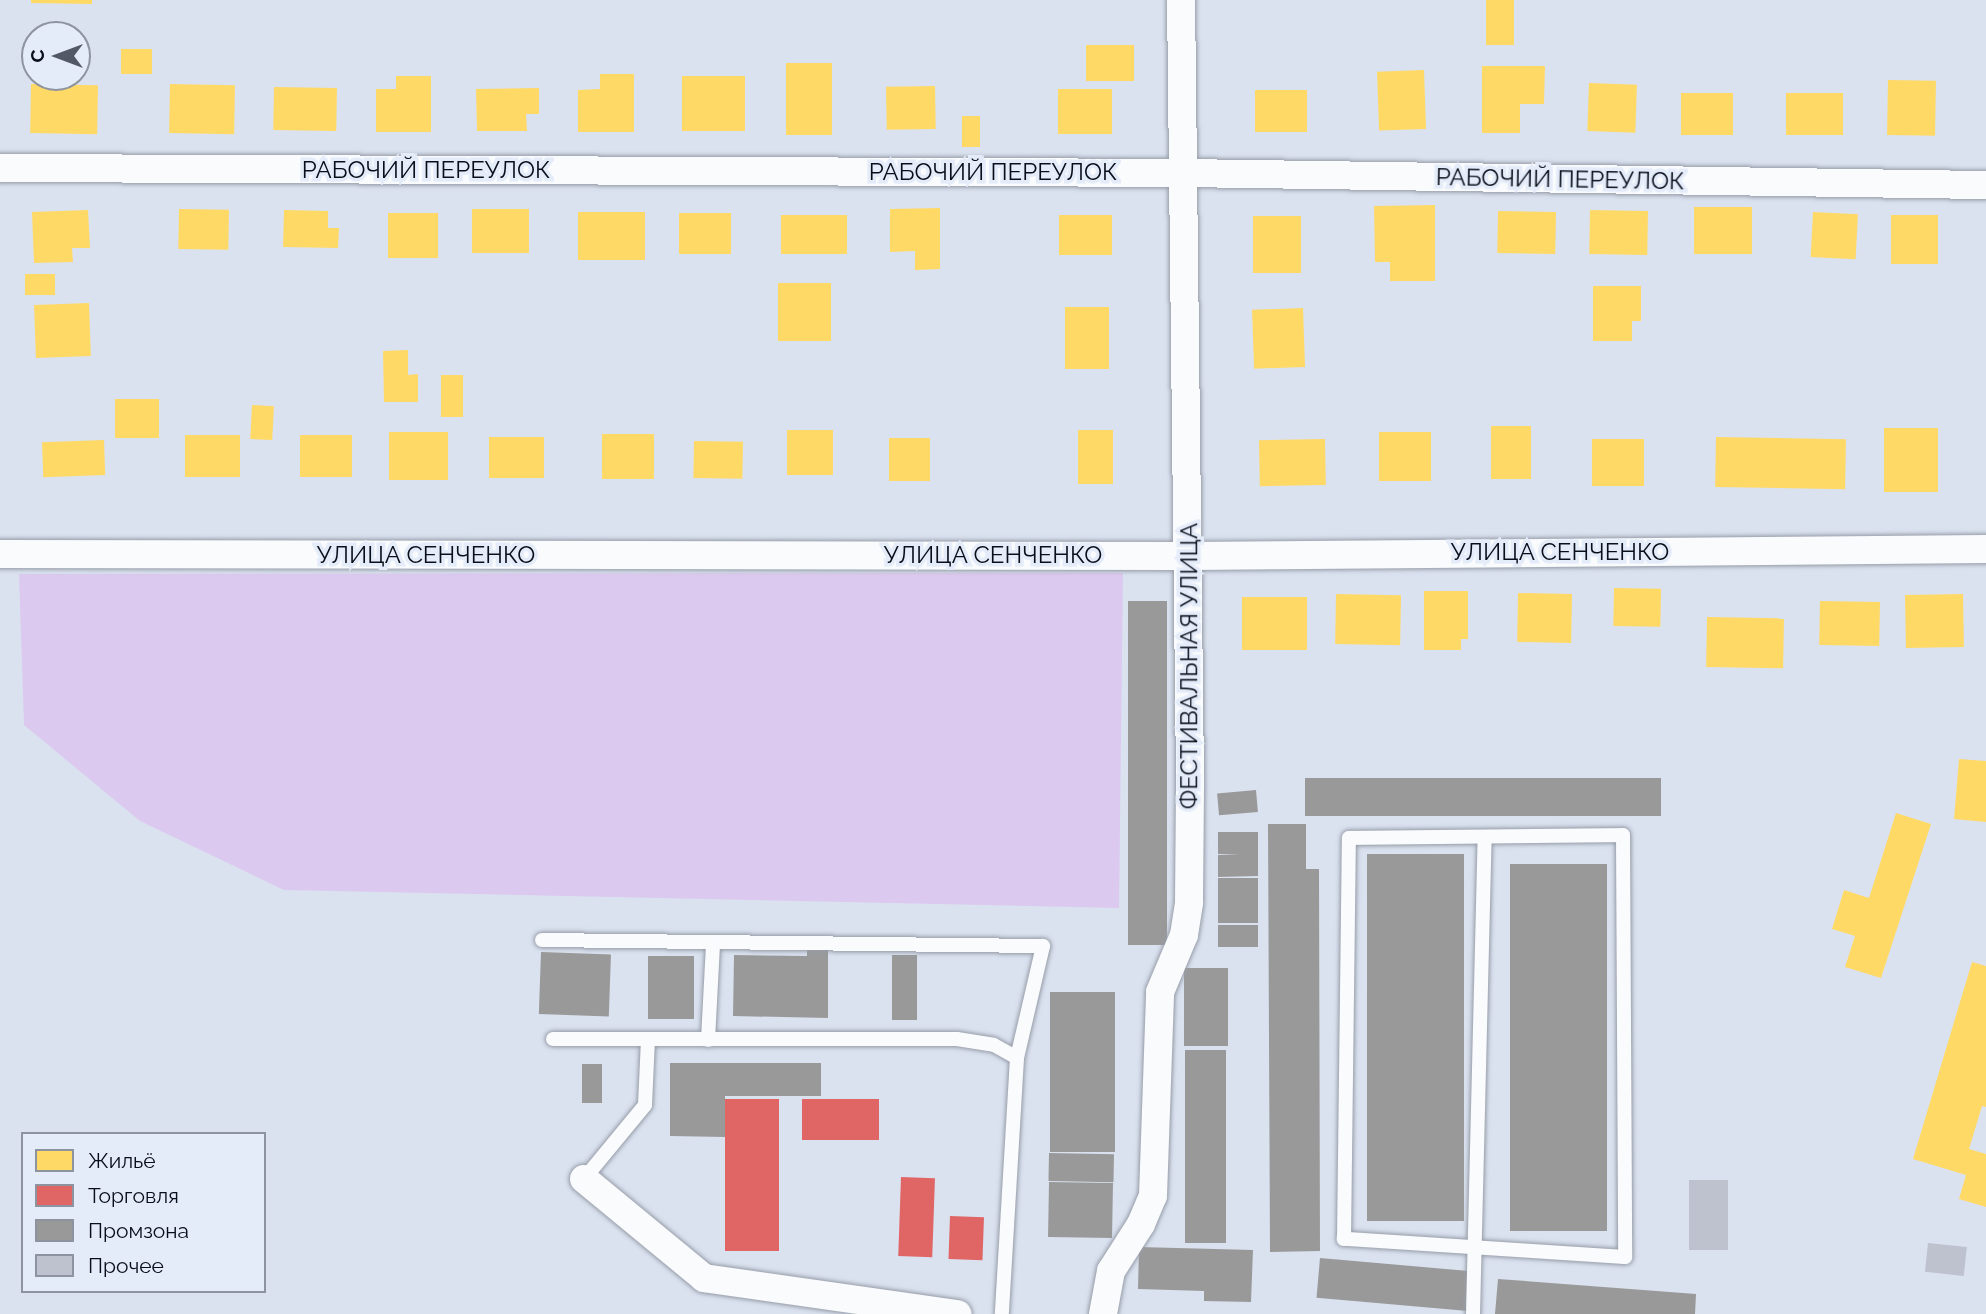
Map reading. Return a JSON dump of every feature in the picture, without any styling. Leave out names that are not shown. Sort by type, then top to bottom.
[{"type":"street","name":"ФЕСТИВАЛЬНАЯ УЛИЦА","points":[[1103,1314],[1111,1272],[1141,1224],[1153,1196],[1160,992],[1184,935],[1189,902],[1181,0]]},
{"type":"street","name":"РАБОЧИЙ ПЕРЕУЛОК","points":[[0,168],[1182,173],[1986,185]]},
{"type":"street","name":"УЛИЦА СЕНЧЕНКО","points":[[0,554],[1188,555],[1986,549]]},
{"type":"street","points":[[584,1179],[704,1278],[957,1314]]},
{"type":"lane","points":[[1623,835],[1625,1257],[1475,1249],[1344,1239],[1349,838],[1623,835]]},
{"type":"lane","points":[[1473,1314],[1485,838]]},
{"type":"lane","points":[[542,940],[1043,946],[1017,1058],[1002,1314]]},
{"type":"lane","points":[[708,1040],[713,944]]},
{"type":"lane","points":[[552,1039],[957,1039],[994,1045],[1017,1058]]},
{"type":"lane","points":[[584,1179],[645,1105],[648,1039]]},
{"type":"shaded area","points":[[1123,573],[1119,908],[284,890],[140,821],[24,725],[19,574]]},
{"type":"building: Жильё","points":[[31,0],[92,0],[92,4],[31,3]]},
{"type":"building: Жильё","points":[[1486,0],[1514,0],[1514,45],[1486,45]]},
{"type":"building: Жильё","points":[[1086,45],[1134,45],[1134,81],[1086,81]]},
{"type":"building: Жильё","points":[[121,49],[152,49],[152,74],[121,74]]},
{"type":"building: Жильё","points":[[786,63],[832,63],[832,135],[786,135]]},
{"type":"building: Жильё","points":[[1482,66],[1545,66],[1544,104],[1520,104],[1520,133],[1482,133]]},
{"type":"building: Жильё","points":[[1424,70],[1426,129],[1379,131],[1377,72]]},
{"type":"building: Жильё","points":[[600,74],[634,74],[634,132],[578,132],[578,90],[600,89]]},
{"type":"building: Жильё","points":[[396,76],[431,76],[431,132],[376,132],[376,89],[396,89]]},
{"type":"building: Жильё","points":[[682,76],[745,76],[745,131],[682,131]]},
{"type":"building: Жильё","points":[[1888,80],[1936,81],[1935,136],[1887,135]]},
{"type":"building: Жильё","points":[[1589,83],[1637,85],[1635,133],[1587,131]]},
{"type":"building: Жильё","points":[[170,84],[235,85],[234,134],[169,133]]},
{"type":"building: Жильё","points":[[91,85],[98,85],[97,134],[30,133],[31,91],[91,91]]},
{"type":"building: Жильё","points":[[935,86],[936,129],[887,130],[886,87]]},
{"type":"building: Жильё","points":[[274,87],[337,88],[336,131],[273,130]]},
{"type":"building: Жильё","points":[[539,88],[539,114],[526,114],[527,131],[477,131],[476,89]]},
{"type":"building: Жильё","points":[[1058,89],[1112,89],[1112,134],[1058,134]]},
{"type":"building: Жильё","points":[[1255,90],[1307,90],[1307,132],[1255,132]]},
{"type":"building: Жильё","points":[[1681,93],[1733,93],[1733,135],[1681,135]]},
{"type":"building: Жильё","points":[[1786,93],[1843,93],[1843,135],[1786,135]]},
{"type":"building: Жильё","points":[[962,116],[980,116],[980,147],[962,147]]},
{"type":"building: Жильё","points":[[1435,205],[1435,281],[1390,281],[1390,262],[1375,262],[1374,206]]},
{"type":"building: Жильё","points":[[1694,207],[1752,207],[1752,254],[1694,254]]},
{"type":"building: Жильё","points":[[940,208],[940,269],[915,270],[915,251],[890,252],[890,209]]},
{"type":"building: Жильё","points":[[179,209],[229,210],[228,250],[178,249]]},
{"type":"building: Жильё","points":[[472,209],[529,209],[529,253],[472,253]]},
{"type":"building: Жильё","points":[[88,210],[90,248],[72,248],[73,262],[34,263],[32,212]]},
{"type":"building: Жильё","points":[[284,210],[328,211],[328,228],[339,228],[338,248],[283,247]]},
{"type":"building: Жильё","points":[[1590,210],[1648,211],[1647,255],[1589,254]]},
{"type":"building: Жильё","points":[[1498,211],[1556,212],[1555,254],[1497,253]]},
{"type":"building: Жильё","points":[[578,212],[645,212],[645,260],[578,260]]},
{"type":"building: Жильё","points":[[1813,212],[1858,214],[1856,259],[1811,257]]},
{"type":"building: Жильё","points":[[388,213],[438,213],[438,258],[388,258]]},
{"type":"building: Жильё","points":[[679,213],[731,213],[731,254],[679,254]]},
{"type":"building: Жильё","points":[[781,215],[847,215],[847,254],[781,254]]},
{"type":"building: Жильё","points":[[1059,215],[1112,215],[1112,255],[1059,255]]},
{"type":"building: Жильё","points":[[1891,215],[1938,215],[1938,264],[1891,264]]},
{"type":"building: Жильё","points":[[1253,216],[1301,216],[1301,273],[1253,273]]},
{"type":"building: Жильё","points":[[25,274],[55,274],[55,295],[25,295]]},
{"type":"building: Жильё","points":[[778,283],[831,283],[831,341],[778,341]]},
{"type":"building: Жильё","points":[[1593,286],[1641,286],[1641,321],[1632,321],[1632,341],[1593,341]]},
{"type":"building: Жильё","points":[[89,303],[91,356],[36,358],[34,305]]},
{"type":"building: Жильё","points":[[1065,307],[1109,307],[1109,369],[1065,369]]},
{"type":"building: Жильё","points":[[1303,308],[1305,367],[1254,369],[1252,310]]},
{"type":"building: Жильё","points":[[408,350],[408,375],[418,374],[418,402],[384,402],[383,351]]},
{"type":"building: Жильё","points":[[441,375],[463,375],[463,417],[441,417]]},
{"type":"building: Жильё","points":[[115,399],[159,399],[159,438],[115,438]]},
{"type":"building: Жильё","points":[[252,405],[274,406],[272,440],[250,439]]},
{"type":"building: Жильё","points":[[1491,426],[1531,426],[1531,479],[1491,479]]},
{"type":"building: Жильё","points":[[1884,428],[1938,428],[1938,492],[1884,492]]},
{"type":"building: Жильё","points":[[787,430],[833,430],[833,475],[787,475]]},
{"type":"building: Жильё","points":[[1078,430],[1113,430],[1113,484],[1078,484]]},
{"type":"building: Жильё","points":[[389,432],[448,432],[448,480],[389,480]]},
{"type":"building: Жильё","points":[[1379,432],[1431,432],[1431,481],[1379,481]]},
{"type":"building: Жильё","points":[[602,434],[654,434],[654,479],[602,479]]},
{"type":"building: Жильё","points":[[185,435],[240,435],[240,477],[185,477]]},
{"type":"building: Жильё","points":[[300,435],[352,435],[352,477],[300,477]]},
{"type":"building: Жильё","points":[[489,437],[544,437],[544,478],[489,478]]},
{"type":"building: Жильё","points":[[1716,437],[1846,439],[1845,489],[1715,487]]},
{"type":"building: Жильё","points":[[889,438],[930,438],[930,481],[889,481]]},
{"type":"building: Жильё","points":[[1325,439],[1326,485],[1260,486],[1259,440]]},
{"type":"building: Жильё","points":[[1592,439],[1644,439],[1644,486],[1592,486]]},
{"type":"building: Жильё","points":[[104,440],[105,475],[43,477],[42,442]]},
{"type":"building: Жильё","points":[[694,441],[743,442],[742,479],[693,478]]},
{"type":"building: Жильё","points":[[1614,588],[1661,589],[1660,627],[1613,626]]},
{"type":"building: Жильё","points":[[1424,591],[1468,591],[1468,639],[1461,639],[1461,650],[1424,650]]},
{"type":"building: Жильё","points":[[1518,593],[1572,594],[1571,643],[1517,642]]},
{"type":"building: Жильё","points":[[1336,594],[1401,595],[1400,645],[1335,644]]},
{"type":"building: Жильё","points":[[1963,594],[1964,647],[1906,648],[1905,595]]},
{"type":"building: Жильё","points":[[1242,597],[1307,597],[1307,650],[1242,650]]},
{"type":"building: Жильё","points":[[1820,601],[1880,602],[1879,646],[1819,645]]},
{"type":"building: Жильё","points":[[1707,617],[1784,618],[1783,668],[1706,667]]},
{"type":"building: Жильё","points":[[1959,759],[1986,761],[1986,822],[1954,819]]},
{"type":"building: Жильё","points":[[1896,813],[1931,824],[1881,978],[1845,967],[1855,936],[1832,929],[1844,890],[1869,898]]},
{"type":"building: Жильё","points":[[1972,962],[1986,966],[1986,1107],[1982,1106],[1969,1149],[1986,1154],[1986,1207],[1959,1199],[1966,1175],[1913,1159]]},
{"type":"building: Торговля","points":[[725,1099],[779,1099],[779,1251],[725,1251]]},
{"type":"building: Торговля","points":[[802,1099],[879,1099],[879,1140],[802,1140]]},
{"type":"building: Торговля","points":[[901,1177],[935,1178],[932,1257],[898,1256]]},
{"type":"building: Торговля","points":[[950,1216],[984,1217],[982,1260],[948,1259]]},
{"type":"building: Промзона","points":[[1128,601],[1167,601],[1167,945],[1128,945]]},
{"type":"building: Промзона","points":[[1305,778],[1661,778],[1661,816],[1305,816]]},
{"type":"building: Промзона","points":[[1256,790],[1258,812],[1219,815],[1217,793]]},
{"type":"building: Промзона","points":[[1268,824],[1306,824],[1306,869],[1319,869],[1320,1251],[1270,1252]]},
{"type":"building: Промзона","points":[[1218,832],[1258,832],[1258,876],[1218,877],[1218,855],[1240,854],[1218,854]]},
{"type":"building: Промзона","points":[[1367,854],[1464,854],[1464,1221],[1367,1221]]},
{"type":"building: Промзона","points":[[1510,864],[1607,864],[1607,1231],[1510,1231]]},
{"type":"building: Промзона","points":[[1218,878],[1258,878],[1258,923],[1218,923]]},
{"type":"building: Промзона","points":[[1218,925],[1258,925],[1258,947],[1218,947]]},
{"type":"building: Промзона","points":[[807,950],[828,950],[828,1018],[733,1016],[734,955],[807,956]]},
{"type":"building: Промзона","points":[[541,952],[611,954],[609,1016],[539,1014]]},
{"type":"building: Промзона","points":[[892,955],[917,955],[917,1020],[892,1020]]},
{"type":"building: Промзона","points":[[648,956],[694,956],[694,1019],[648,1019]]},
{"type":"building: Промзона","points":[[1184,968],[1228,968],[1228,1046],[1184,1046]]},
{"type":"building: Промзона","points":[[1050,992],[1115,992],[1115,1152],[1050,1152]]},
{"type":"building: Промзона","points":[[1185,1050],[1226,1050],[1226,1243],[1185,1243]]},
{"type":"building: Промзона","points":[[670,1063],[821,1063],[821,1096],[725,1096],[725,1137],[670,1136]]},
{"type":"building: Промзона","points":[[582,1064],[602,1064],[602,1103],[582,1103]]},
{"type":"building: Промзона","points":[[1049,1153],[1114,1154],[1114,1182],[1049,1181]]},
{"type":"building: Промзона","points":[[1049,1182],[1113,1183],[1112,1238],[1048,1237]]},
{"type":"building: Промзона","points":[[1139,1247],[1253,1250],[1251,1302],[1204,1301],[1204,1291],[1138,1289]]},
{"type":"building: Промзона","points":[[1320,1258],[1471,1271],[1468,1311],[1317,1298]]},
{"type":"building: Промзона","points":[[1498,1279],[1696,1294],[1695,1314],[1495,1314]]},
{"type":"building: Прочее","points":[[1689,1180],[1728,1180],[1728,1250],[1689,1250]]},
{"type":"building: Прочее","points":[[1928,1243],[1967,1247],[1964,1276],[1925,1272]]}]
